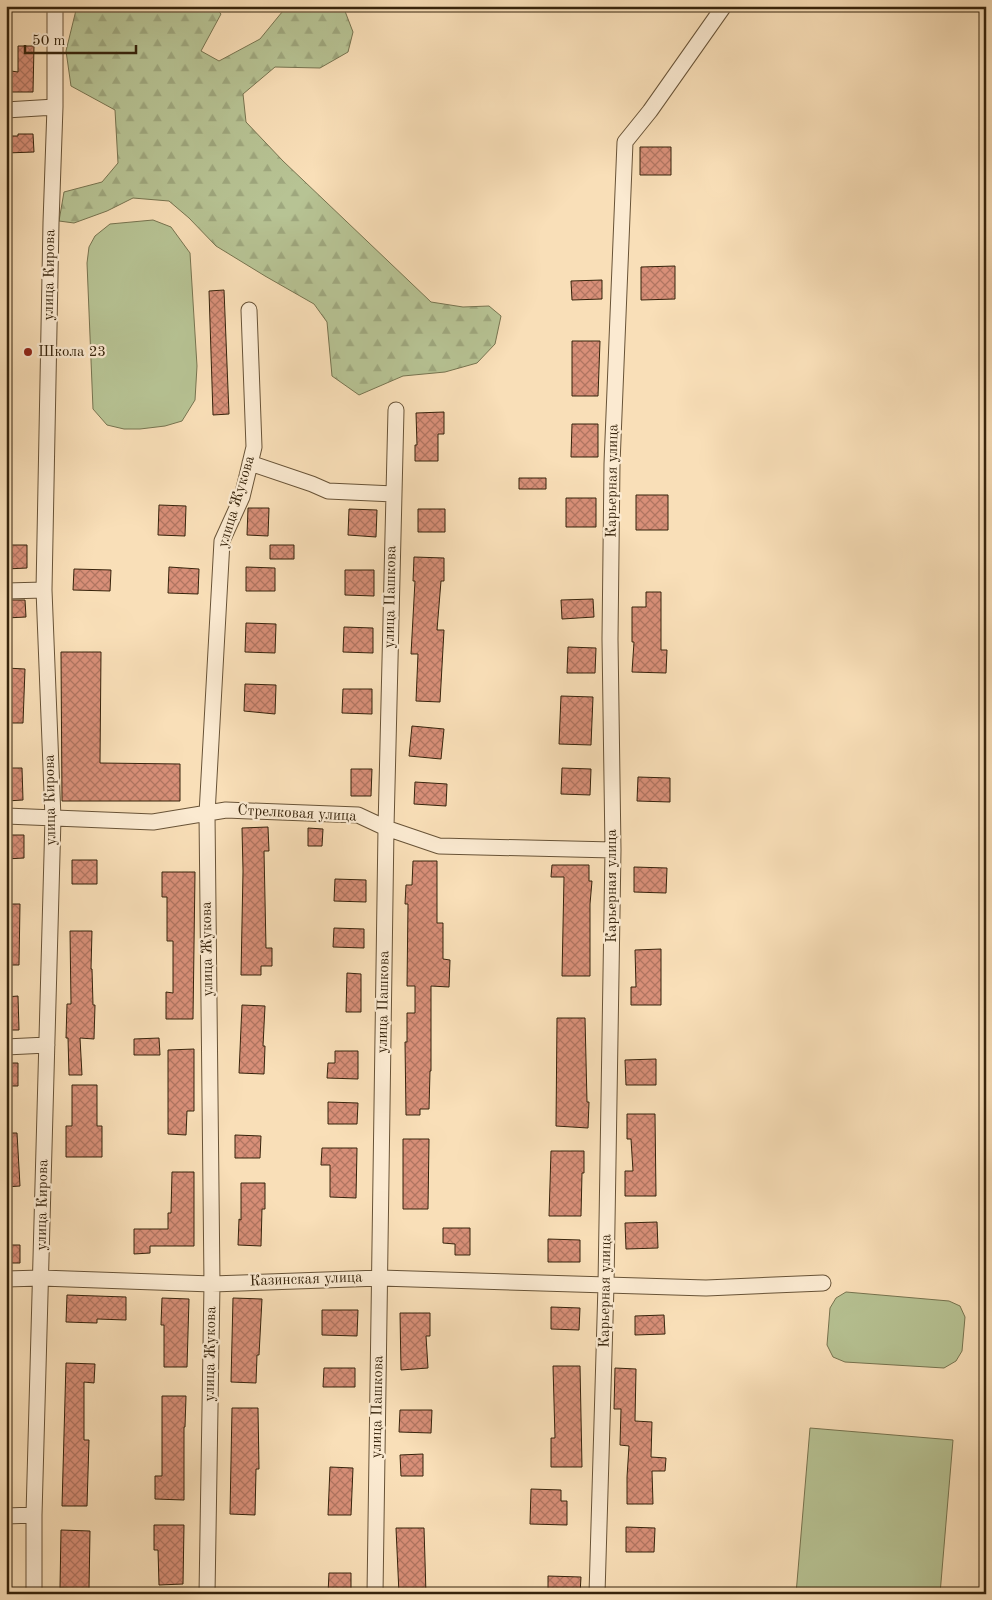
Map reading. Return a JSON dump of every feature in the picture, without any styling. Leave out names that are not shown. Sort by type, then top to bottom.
[{"type":"street","name":"улица Кирова","points":[[34,1594],[34,1515],[52,818],[44,590],[55,107],[55,6]]},
{"type":"street","name":"Карьерная улица","points":[[598,1594],[606,1285],[613,850],[610,639],[612,464],[625,142],[650,111],[724,6]]},
{"type":"street","points":[[6,110],[55,107]]},
{"type":"street","name":"улица Жукова","points":[[207,1594],[212,1284],[207,814],[222,541],[242,497],[254,447],[249,310]]},
{"type":"street","name":"улица Пашкова","points":[[374,1594],[386,828],[396,410]]},
{"type":"street","points":[[250,464],[328,491],[394,494]]},
{"type":"street","points":[[6,591],[44,590]]},
{"type":"street","name":"Стрелковая улица","points":[[6,816],[153,822],[226,810],[358,815],[386,828],[439,846],[613,850]]},
{"type":"street","points":[[6,1047],[47,1044]]},
{"type":"street","name":"Казинская улица","points":[[6,1279],[41,1278],[212,1284],[380,1278],[706,1288],[823,1283]]},
{"type":"street","points":[[6,1516],[34,1515]]},
{"type":"green space","points":[[77,6],[214,6],[221,14],[201,51],[219,61],[260,39],[287,6],[343,6],[353,32],[348,52],[320,68],[275,67],[243,94],[246,122],[283,161],[431,302],[463,307],[489,306],[501,316],[495,344],[477,363],[445,372],[403,376],[359,395],[332,376],[327,322],[314,304],[216,246],[189,218],[169,201],[133,198],[107,211],[74,223],[59,221],[64,192],[102,182],[118,163],[115,110],[71,86],[66,51]]},
{"type":"green space","points":[[153,220],[171,227],[190,253],[197,366],[195,400],[182,421],[165,426],[124,429],[107,425],[93,409],[87,263],[89,247],[95,236],[110,224]]},
{"type":"green space","points":[[846,1292],[949,1301],[960,1306],[965,1317],[962,1351],[956,1361],[944,1368],[845,1362],[833,1357],[827,1345],[830,1308],[836,1298]]},
{"type":"green space","points":[[810,1428],[953,1440],[940,1594],[796,1594]]},
{"type":"building","points":[[18,46],[34,46],[33,92],[11,92],[11,71],[18,72]]},
{"type":"building","points":[[18,134],[33,134],[34,152],[6,153],[6,136],[18,136]]},
{"type":"building","points":[[640,147],[671,147],[671,175],[640,175]]},
{"type":"building","points":[[675,266],[675,299],[641,300],[641,267]]},
{"type":"building","points":[[602,280],[602,299],[572,300],[571,281]]},
{"type":"building","points":[[224,290],[229,414],[213,415],[209,291]]},
{"type":"building","points":[[572,341],[600,341],[598,396],[572,396]]},
{"type":"building","points":[[444,412],[444,434],[438,434],[438,461],[415,461],[415,445],[417,445],[416,413]]},
{"type":"building","points":[[572,424],[598,424],[598,457],[571,457]]},
{"type":"building","points":[[519,478],[546,478],[546,489],[519,489]]},
{"type":"building","points":[[636,495],[668,495],[668,530],[636,530]]},
{"type":"building","points":[[566,498],[596,498],[596,527],[566,527]]},
{"type":"building","points":[[159,505],[186,506],[185,536],[158,535]]},
{"type":"building","points":[[248,508],[269,508],[268,536],[247,535]]},
{"type":"building","points":[[349,509],[377,510],[376,537],[348,535]]},
{"type":"building","points":[[418,509],[445,509],[445,532],[418,532]]},
{"type":"building","points":[[6,545],[27,545],[27,568],[6,569]]},
{"type":"building","points":[[270,545],[294,545],[294,559],[270,559]]},
{"type":"building","points":[[414,557],[444,558],[444,581],[441,581],[437,630],[444,630],[440,702],[416,701],[418,654],[411,654],[415,581],[413,581]]},
{"type":"building","points":[[169,567],[199,569],[198,594],[168,593]]},
{"type":"building","points":[[246,567],[275,568],[275,591],[246,591]]},
{"type":"building","points":[[74,569],[111,570],[110,591],[73,590]]},
{"type":"building","points":[[345,570],[374,570],[374,596],[345,595]]},
{"type":"building","points":[[646,592],[661,592],[661,650],[667,650],[666,673],[632,672],[634,642],[632,642],[632,607],[646,607]]},
{"type":"building","points":[[593,599],[594,617],[562,619],[561,600]]},
{"type":"building","points":[[6,600],[25,600],[26,617],[6,618]]},
{"type":"building","points":[[246,623],[276,624],[275,653],[245,652]]},
{"type":"building","points":[[344,627],[373,628],[373,653],[343,652]]},
{"type":"building","points":[[568,647],[596,648],[595,673],[567,673]]},
{"type":"building","points":[[61,652],[101,652],[100,763],[180,764],[180,801],[62,801]]},
{"type":"building","points":[[6,668],[25,669],[23,723],[6,723]]},
{"type":"building","points":[[245,684],[276,685],[275,714],[244,711]]},
{"type":"building","points":[[343,689],[372,689],[372,714],[342,713]]},
{"type":"building","points":[[561,696],[593,697],[591,745],[559,744]]},
{"type":"building","points":[[412,726],[444,729],[441,759],[409,756]]},
{"type":"building","points":[[8,768],[22,768],[23,800],[6,801]]},
{"type":"building","points":[[562,768],[591,769],[590,795],[561,794]]},
{"type":"building","points":[[351,769],[372,769],[371,796],[351,796]]},
{"type":"building","points":[[638,777],[670,778],[670,802],[637,801]]},
{"type":"building","points":[[415,782],[447,784],[446,806],[414,804]]},
{"type":"building","points":[[268,827],[269,851],[264,851],[266,948],[272,948],[272,966],[261,966],[261,975],[241,975],[242,828]]},
{"type":"building","points":[[308,828],[323,829],[322,846],[308,846]]},
{"type":"building","points":[[6,835],[24,835],[24,858],[6,859]]},
{"type":"building","points":[[72,860],[97,860],[97,884],[72,884]]},
{"type":"building","points":[[413,861],[437,861],[437,923],[443,923],[443,959],[450,960],[449,987],[431,986],[429,1109],[420,1109],[420,1115],[406,1115],[405,1042],[407,1042],[407,1013],[415,1013],[415,986],[407,986],[408,904],[405,904],[406,885],[412,885]]},
{"type":"building","points":[[552,865],[589,865],[589,881],[592,881],[590,904],[590,976],[562,976],[564,877],[551,877]]},
{"type":"building","points":[[634,867],[667,868],[666,893],[634,892]]},
{"type":"building","points":[[162,872],[195,872],[193,1019],[166,1019],[166,992],[173,993],[173,941],[167,941],[167,897],[162,897]]},
{"type":"building","points":[[335,879],[366,880],[366,902],[334,901]]},
{"type":"building","points":[[6,904],[20,904],[19,965],[6,965]]},
{"type":"building","points":[[334,928],[364,929],[364,948],[333,947]]},
{"type":"building","points":[[70,931],[92,931],[91,969],[93,1005],[95,1005],[94,1039],[80,1038],[82,1075],[69,1075],[68,1038],[66,1038],[67,1004],[71,1004]]},
{"type":"building","points":[[661,949],[661,1005],[631,1005],[631,987],[636,987],[635,950]]},
{"type":"building","points":[[347,973],[361,974],[361,1012],[346,1012]]},
{"type":"building","points":[[18,996],[19,1030],[6,1030],[6,997]]},
{"type":"building","points":[[242,1005],[265,1006],[264,1074],[239,1073]]},
{"type":"building","points":[[557,1018],[585,1018],[587,1102],[589,1102],[588,1128],[556,1126]]},
{"type":"building","points":[[159,1038],[160,1055],[134,1055],[134,1039]]},
{"type":"building","points":[[194,1049],[194,1111],[187,1111],[186,1135],[168,1134],[168,1050]]},
{"type":"building","points":[[335,1051],[358,1051],[358,1079],[327,1078],[328,1063],[335,1063]]},
{"type":"building","points":[[656,1059],[656,1085],[626,1085],[625,1060]]},
{"type":"building","points":[[6,1063],[18,1063],[18,1086],[6,1086]]},
{"type":"building","points":[[72,1085],[97,1085],[97,1126],[102,1126],[102,1157],[66,1157],[66,1126],[72,1126]]},
{"type":"building","points":[[328,1102],[358,1103],[357,1124],[328,1124]]},
{"type":"building","points":[[627,1114],[655,1114],[656,1196],[625,1196],[625,1171],[633,1171],[631,1139],[627,1139]]},
{"type":"building","points":[[6,1133],[17,1133],[20,1186],[6,1187]]},
{"type":"building","points":[[235,1135],[261,1136],[260,1158],[235,1158]]},
{"type":"building","points":[[403,1139],[429,1139],[428,1209],[403,1209]]},
{"type":"building","points":[[322,1148],[357,1148],[356,1198],[330,1197],[330,1165],[321,1165]]},
{"type":"building","points":[[551,1151],[584,1151],[581,1216],[549,1216]]},
{"type":"building","points":[[172,1172],[194,1172],[194,1246],[150,1246],[150,1253],[134,1254],[134,1229],[168,1229],[168,1213],[171,1213]]},
{"type":"building","points":[[241,1183],[265,1183],[265,1209],[262,1209],[261,1246],[238,1245],[239,1219],[241,1220]]},
{"type":"building","points":[[657,1222],[658,1248],[626,1249],[625,1223]]},
{"type":"building","points":[[443,1228],[470,1228],[470,1255],[455,1255],[455,1244],[443,1243]]},
{"type":"building","points":[[548,1239],[580,1240],[580,1262],[548,1262]]},
{"type":"building","points":[[6,1245],[20,1245],[20,1263],[6,1263]]},
{"type":"building","points":[[67,1295],[126,1297],[126,1320],[97,1319],[97,1323],[66,1322]]},
{"type":"building","points":[[162,1298],[189,1299],[187,1367],[164,1367],[164,1325],[161,1325]]},
{"type":"building","points":[[233,1298],[262,1299],[256,1383],[231,1382]]},
{"type":"building","points":[[551,1307],[580,1308],[579,1330],[551,1329]]},
{"type":"building","points":[[322,1310],[358,1310],[357,1336],[322,1335]]},
{"type":"building","points":[[400,1313],[430,1313],[430,1336],[426,1336],[428,1368],[401,1370]]},
{"type":"building","points":[[664,1315],[665,1334],[635,1335],[635,1316]]},
{"type":"building","points":[[66,1363],[95,1364],[94,1383],[84,1382],[84,1440],[89,1440],[87,1506],[62,1506]]},
{"type":"building","points":[[553,1366],[580,1366],[582,1467],[551,1467],[551,1438],[555,1438]]},
{"type":"building","points":[[324,1368],[355,1368],[355,1387],[323,1387]]},
{"type":"building","points":[[615,1368],[636,1369],[635,1421],[652,1422],[651,1457],[666,1458],[665,1471],[652,1471],[653,1504],[627,1504],[629,1446],[620,1445],[621,1409],[614,1409]]},
{"type":"building","points":[[162,1396],[186,1396],[184,1500],[155,1499],[155,1476],[162,1476]]},
{"type":"building","points":[[232,1408],[258,1408],[259,1469],[256,1469],[255,1515],[230,1514]]},
{"type":"building","points":[[400,1410],[432,1410],[431,1433],[399,1432]]},
{"type":"building","points":[[423,1454],[423,1476],[401,1476],[400,1455]]},
{"type":"building","points":[[330,1467],[353,1468],[351,1515],[328,1515]]},
{"type":"building","points":[[531,1489],[561,1490],[561,1501],[567,1501],[567,1525],[530,1524]]},
{"type":"building","points":[[154,1525],[184,1525],[183,1584],[159,1585],[158,1550],[154,1550]]},
{"type":"building","points":[[626,1527],[655,1528],[654,1552],[626,1552]]},
{"type":"building","points":[[396,1528],[424,1528],[426,1594],[399,1594]]},
{"type":"building","points":[[61,1530],[90,1531],[89,1589],[60,1588]]},
{"type":"building","points":[[329,1573],[351,1573],[351,1594],[328,1594]]},
{"type":"building","points":[[548,1576],[581,1577],[580,1594],[548,1594]]},
{"type":"place","name":"Школа 23","points":[[28,352]]}]
